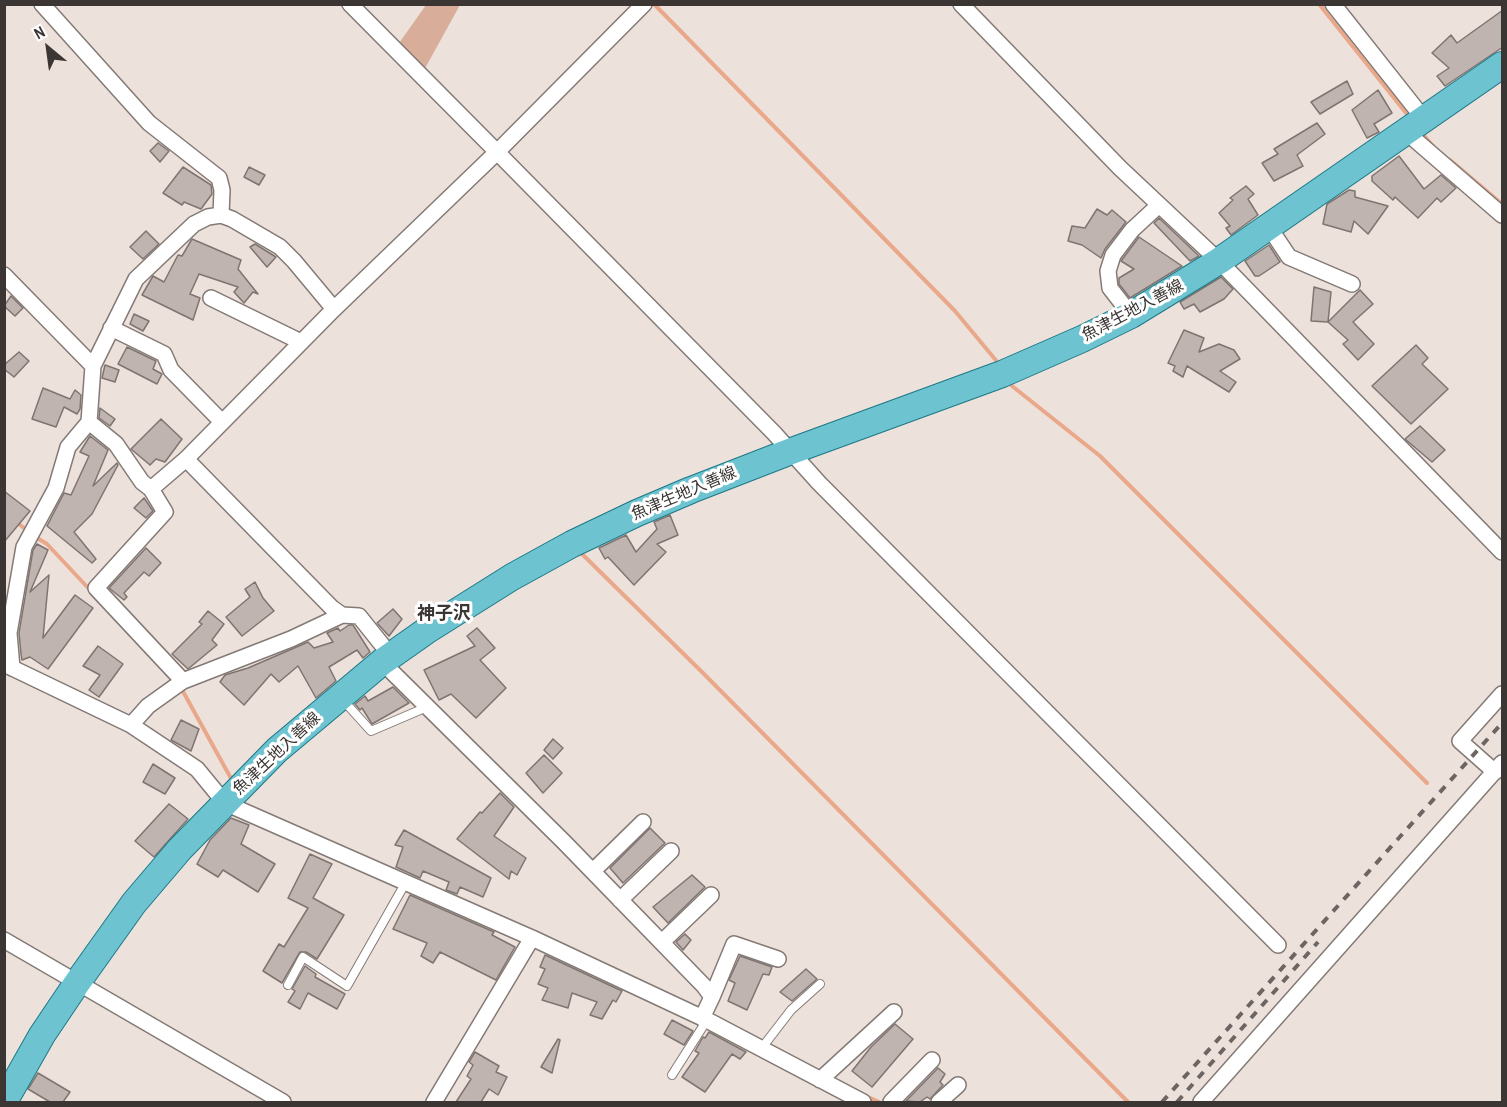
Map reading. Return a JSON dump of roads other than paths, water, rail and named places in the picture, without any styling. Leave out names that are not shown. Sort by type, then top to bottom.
[{"type":"main road","name":"魚津生地入善線","points":[[4,1102],[42,1035],[76,982],[134,903],[180,849],[277,750],[386,659],[467,604],[572,544],[691,490],[1002,374],[1131,315],[1219,261],[1503,65]]},
{"type":"street","points":[[42,4],[149,123],[219,178],[222,190],[221,215]]},
{"type":"street","points":[[350,4],[774,433],[789,452],[1278,945]]},
{"type":"street","points":[[151,489],[186,459],[334,309],[497,152],[644,4]]},
{"type":"street","points":[[961,4],[1120,168],[1219,261],[1503,552]]},
{"type":"street","points":[[1333,4],[1415,126],[1503,215]]},
{"type":"street","points":[[1131,315],[1110,288],[1108,271],[1113,255],[1132,230],[1159,205]]},
{"type":"street","points":[[334,309],[280,247],[221,215],[208,216],[194,224],[136,279],[93,366],[89,422],[68,447],[56,489],[24,547],[9,633],[8,666],[131,725],[197,769],[225,803],[531,938],[705,1019],[863,1102]]},
{"type":"street","points":[[1269,227],[1289,258],[1352,284]]},
{"type":"street","points":[[5,279],[93,366]]},
{"type":"street","points":[[211,298],[301,342]]},
{"type":"street","points":[[111,328],[164,354],[171,370],[222,422]]},
{"type":"street","points":[[89,422],[116,444],[142,482],[151,489],[165,512],[96,588],[183,681]]},
{"type":"street","points":[[186,459],[332,608],[342,615]]},
{"type":"street","points":[[131,725],[148,706],[183,681],[291,639],[342,615],[359,616],[386,659],[427,707],[662,942],[712,997]]},
{"type":"street","points":[[1201,1102],[1499,768],[1460,741],[1503,694]]},
{"type":"street","points":[[592,871],[643,822]]},
{"type":"street","points":[[620,900],[671,851]]},
{"type":"street","points":[[662,942],[711,895]]},
{"type":"street","points":[[434,1102],[531,938]]},
{"type":"street","points":[[4,940],[283,1102]]},
{"type":"street","points":[[705,1019],[734,944],[778,959]]},
{"type":"street","points":[[820,1080],[894,1012]]},
{"type":"street","points":[[891,1102],[932,1060]]},
{"type":"street","points":[[939,1102],[958,1085]]},
{"type":"lane","points":[[340,696],[371,731],[427,707]]},
{"type":"lane","points":[[288,986],[303,957],[347,986],[405,882]]},
{"type":"lane","points":[[761,1049],[791,1010],[820,984]]},
{"type":"lane","points":[[672,1075],[705,1019]]},
{"type":"waterway","points":[[654,4],[955,311],[999,364]]},
{"type":"waterway","points":[[1319,4],[1410,118]]},
{"type":"waterway","points":[[1420,131],[1433,146]]},
{"type":"waterway","points":[[1450,160],[1502,204]]},
{"type":"waterway","points":[[1007,382],[1100,456],[1427,783]]},
{"type":"waterway","points":[[15,521],[28,531]]},
{"type":"waterway","points":[[34,536],[47,544],[91,591]]},
{"type":"waterway","points":[[580,552],[1128,1102]]},
{"type":"waterway","points":[[180,686],[233,782]]},
{"type":"waterway","points":[[866,1096],[879,1102]]},
{"type":"railway","points":[[1162,1102],[1502,723]]},
{"type":"railway","points":[[1177,1102],[1318,942]]},
{"type":"district","name":"神子沢","points":[[444,614]]}]
